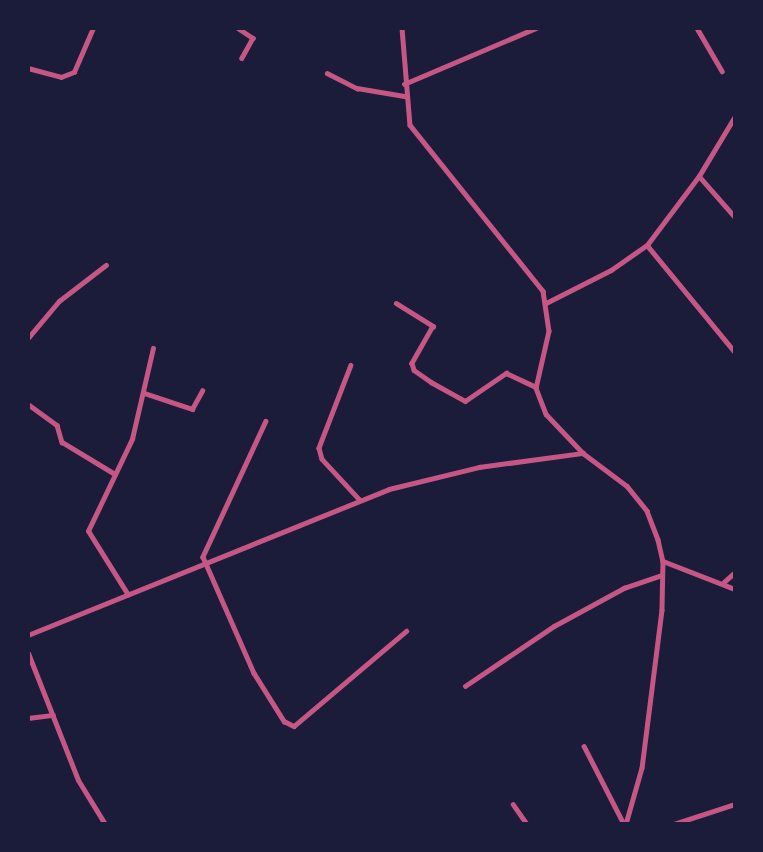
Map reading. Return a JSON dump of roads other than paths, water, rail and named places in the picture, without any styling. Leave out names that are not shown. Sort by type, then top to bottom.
[{"type":"street","points":[[28,68],[69,76],[79,66],[93,28]]},
{"type":"street","points":[[238,28],[253,38],[242,58]]},
{"type":"street","points":[[402,28],[405,96],[416,135],[534,278],[546,303],[549,331],[536,388],[546,414],[583,453],[614,474],[640,501],[663,561],[662,610],[642,768],[625,824]]},
{"type":"street","points":[[404,84],[536,28]]},
{"type":"street","points":[[697,28],[722,71]]},
{"type":"street","points":[[327,74],[357,88],[405,96]]},
{"type":"street","points":[[546,303],[611,270],[647,245],[699,176],[735,116]]},
{"type":"street","points":[[699,176],[735,217]]},
{"type":"street","points":[[647,245],[735,352]]},
{"type":"street","points":[[28,338],[59,301],[106,265]]},
{"type":"street","points":[[396,303],[433,326],[412,363],[414,370],[431,382],[466,401],[506,373],[536,388]]},
{"type":"street","points":[[128,595],[88,534],[132,439],[153,348]]},
{"type":"street","points":[[351,365],[319,448],[322,459],[360,500]]},
{"type":"street","points":[[144,393],[192,409],[202,391]]},
{"type":"street","points":[[28,404],[57,425],[62,442],[115,474]]},
{"type":"street","points":[[266,421],[203,554],[205,564],[254,673],[288,725],[294,726],[406,631]]},
{"type":"street","points":[[28,635],[360,500],[479,467],[583,453]]},
{"type":"street","points":[[663,561],[724,582],[735,589]]},
{"type":"street","points":[[724,582],[735,572]]},
{"type":"street","points":[[465,686],[554,626],[624,588],[662,575]]},
{"type":"street","points":[[28,653],[78,780],[105,824]]},
{"type":"street","points":[[28,718],[53,715]]},
{"type":"street","points":[[584,747],[625,824]]},
{"type":"street","points":[[513,804],[527,824]]},
{"type":"street","points":[[674,824],[735,804]]}]
